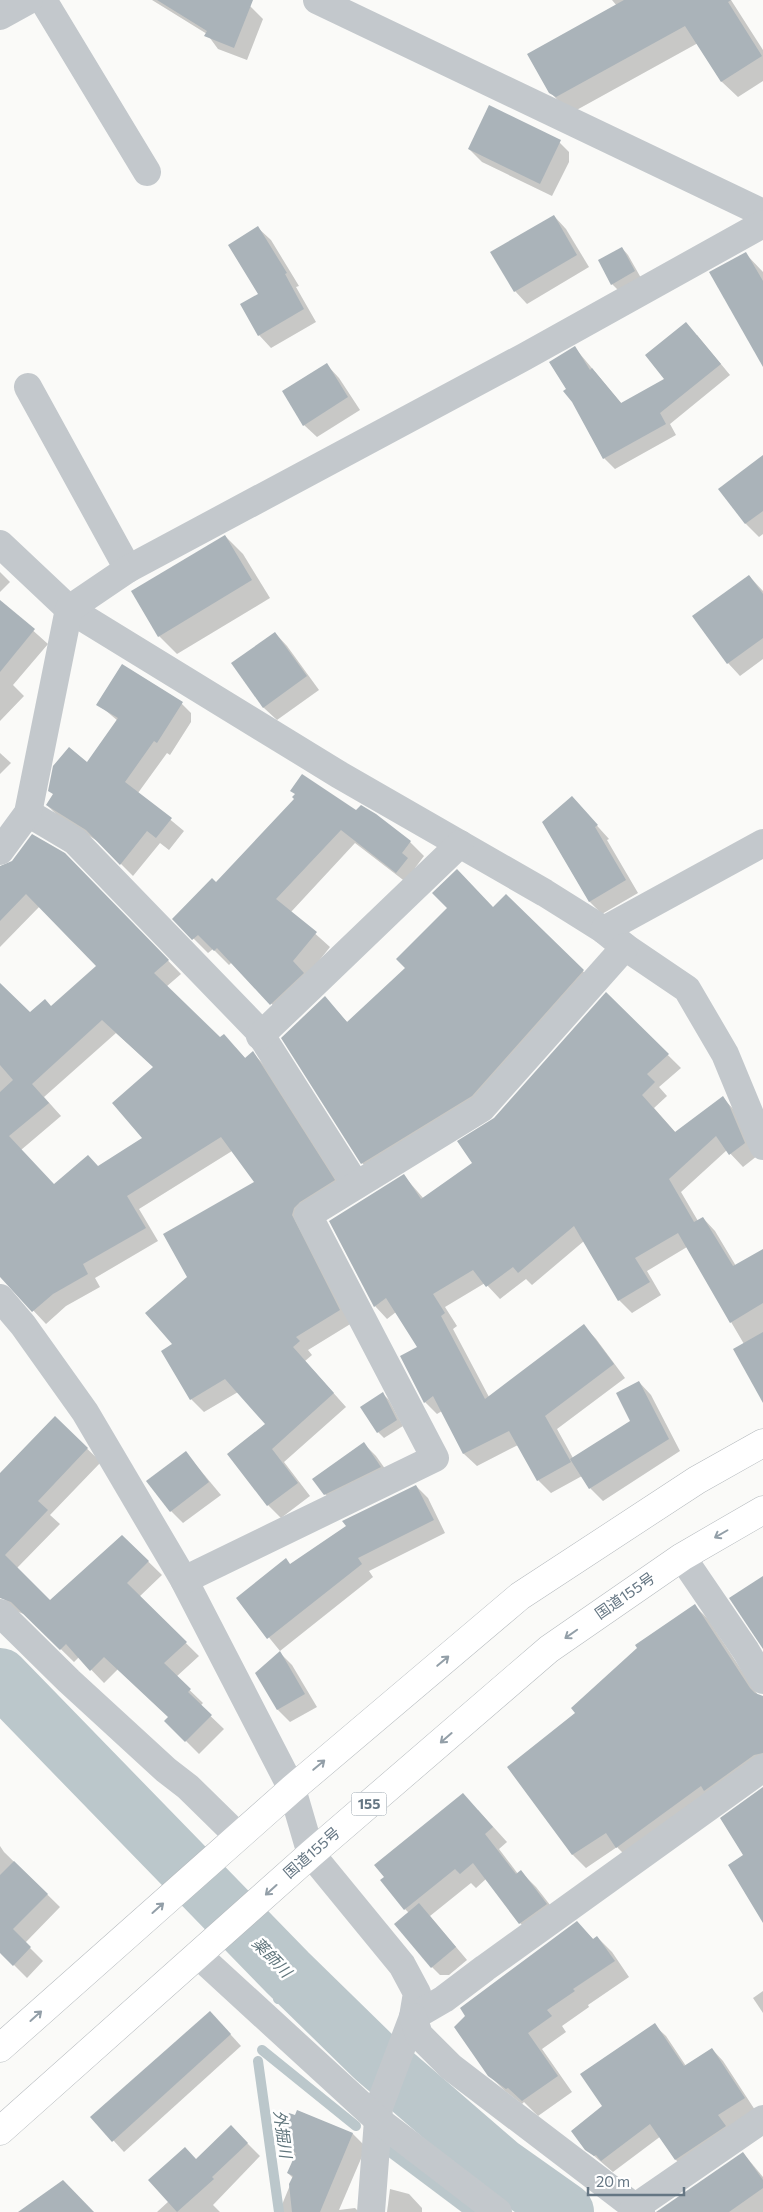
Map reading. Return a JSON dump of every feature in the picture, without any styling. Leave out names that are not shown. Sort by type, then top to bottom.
[{"type":"highway","points":[[0,2048],[292,1788],[520,1596],[697,1480],[763,1443]]},
{"type":"highway","name":"国道155号","points":[[0,2131],[311,1854],[549,1649],[682,1557],[763,1510]]},
{"type":"street","points":[[0,16],[29,0]]},
{"type":"street","points":[[43,0],[147,172]]},
{"type":"street","points":[[317,0],[763,213]]},
{"type":"street","points":[[356,1185],[260,1036],[76,841],[11,827],[69,609],[128,568],[506,367],[763,224]]},
{"type":"street","points":[[28,387],[128,568]]},
{"type":"street","points":[[0,544],[69,609],[338,774],[604,930],[625,947],[687,989],[725,1054],[763,1146]]},
{"type":"street","points":[[604,930],[763,843]]},
{"type":"street","points":[[260,1036],[460,844]]},
{"type":"street","points":[[184,1580],[435,1458],[308,1214],[482,1108],[625,947]]},
{"type":"street","points":[[0,1298],[23,1325],[86,1412],[184,1580],[292,1788],[311,1854],[402,1965],[417,1993],[408,2028],[378,2114],[371,2212]]},
{"type":"street","points":[[682,1557],[746,1651],[763,1680]]},
{"type":"street","points":[[0,1613],[88,1700],[166,1770],[188,1787],[238,1836]]},
{"type":"street","points":[[408,2028],[485,1968],[763,1768]]},
{"type":"street","points":[[198,1955],[378,2114],[498,2212]]},
{"type":"street","points":[[408,2028],[451,2067],[638,2210],[763,2119]]},
{"type":"building","points":[[157,0],[253,0],[234,48],[204,36],[207,31]]},
{"type":"building","points":[[624,0],[731,0],[728,2],[762,56],[721,82],[685,26],[556,97],[549,93],[527,54]]},
{"type":"building","points":[[489,105],[561,140],[540,184],[468,149]]},
{"type":"building","points":[[554,215],[577,255],[514,292],[490,252]]},
{"type":"building","points":[[258,226],[287,273],[285,274],[304,309],[258,336],[240,304],[258,294],[228,245]]},
{"type":"building","points":[[622,247],[635,271],[611,285],[598,260]]},
{"type":"building","points":[[746,252],[763,281],[763,367],[709,272]]},
{"type":"building","points":[[686,322],[721,364],[660,413],[666,424],[603,459],[572,402],[563,391],[566,389],[549,362],[575,346],[590,370],[592,368],[621,403],[664,379],[645,355]]},
{"type":"building","points":[[327,363],[348,397],[303,426],[282,391]]},
{"type":"building","points":[[763,455],[763,511],[745,524],[718,489]]},
{"type":"building","points":[[225,535],[252,580],[158,637],[131,591]]},
{"type":"building","points":[[749,575],[763,594],[763,638],[727,664],[692,616]]},
{"type":"building","points":[[0,600],[35,629],[0,672]]},
{"type":"building","points":[[275,632],[307,676],[263,708],[231,663]]},
{"type":"building","points":[[122,664],[183,702],[157,743],[154,741],[125,782],[172,818],[156,838],[147,831],[120,865],[86,830],[46,805],[53,794],[48,791],[53,766],[69,747],[87,762],[118,718],[96,705]]},
{"type":"building","points":[[302,774],[356,810],[361,805],[376,814],[411,841],[402,853],[408,858],[396,873],[341,830],[276,899],[317,932],[293,961],[304,973],[270,1005],[217,948],[214,951],[198,935],[192,940],[172,919],[212,878],[216,882],[294,799],[292,797],[295,794],[290,791]]},
{"type":"building","points":[[572,796],[598,825],[595,827],[626,880],[589,902],[542,822]]},
{"type":"building","points":[[32,834],[65,853],[169,960],[154,973],[220,1037],[224,1034],[245,1058],[253,1051],[335,1180],[300,1202],[294,1208],[292,1215],[340,1310],[296,1337],[300,1341],[293,1347],[334,1393],[272,1449],[298,1483],[267,1506],[227,1454],[265,1424],[225,1379],[190,1400],[161,1351],[172,1344],[145,1313],[187,1277],[163,1234],[254,1182],[221,1137],[127,1196],[146,1228],[83,1264],[88,1274],[53,1294],[32,1312],[0,1277],[0,1092],[13,1080],[0,1065],[0,983],[30,1012],[45,999],[51,1006],[96,966],[26,894],[0,921],[0,866],[12,861]],"holes":[[[102,1020],[153,1067],[112,1103],[142,1138],[98,1166],[88,1155],[54,1184],[9,1136],[49,1103],[32,1084]]]},
{"type":"building","points":[[457,869],[493,907],[506,894],[584,970],[472,1096],[361,1164],[281,1038],[325,996],[347,1022],[405,968],[396,959],[447,908],[432,893]]},
{"type":"building","points":[[606,992],[669,1054],[647,1074],[655,1082],[642,1095],[675,1132],[723,1096],[729,1105],[745,1143],[729,1155],[716,1136],[669,1179],[694,1222],[703,1217],[733,1266],[763,1249],[763,1303],[730,1323],[678,1233],[635,1258],[650,1282],[618,1301],[574,1226],[518,1273],[513,1267],[486,1287],[473,1270],[433,1294],[445,1313],[441,1316],[485,1399],[584,1324],[614,1364],[545,1416],[571,1462],[537,1481],[509,1431],[463,1454],[433,1396],[424,1403],[400,1356],[417,1347],[386,1298],[374,1307],[329,1221],[404,1174],[421,1199],[472,1163],[457,1141],[494,1118]]},
{"type":"building","points":[[763,1332],[763,1403],[733,1349]]},
{"type":"building","points":[[639,1381],[669,1439],[589,1489],[570,1459],[630,1421],[616,1393]]},
{"type":"building","points":[[383,1392],[397,1420],[377,1433],[360,1407]]},
{"type":"building","points":[[55,1416],[88,1448],[38,1501],[48,1510],[5,1555],[50,1600],[122,1535],[149,1561],[127,1583],[187,1642],[164,1663],[191,1689],[188,1692],[212,1715],[185,1742],[164,1721],[168,1717],[104,1657],[90,1671],[66,1644],[60,1650],[11,1602],[0,1598],[0,1473]]},
{"type":"building","points":[[364,1442],[381,1467],[324,1495],[312,1479]]},
{"type":"building","points":[[186,1451],[209,1482],[170,1512],[146,1481]]},
{"type":"building","points":[[416,1485],[434,1520],[358,1558],[362,1564],[267,1639],[236,1598],[286,1558],[290,1564],[346,1526],[342,1521]]},
{"type":"building","points":[[763,1576],[763,1649],[729,1598]]},
{"type":"building","points":[[695,1604],[750,1688],[755,1693],[763,1696],[763,1753],[754,1755],[704,1791],[701,1786],[616,1848],[606,1833],[572,1855],[507,1767],[575,1713],[571,1708],[637,1648],[635,1645]]},
{"type":"building","points":[[280,1651],[305,1694],[277,1710],[255,1673]]},
{"type":"building","points":[[763,1787],[763,1923],[728,1865],[743,1855],[720,1818]]},
{"type":"building","points":[[463,1793],[493,1827],[485,1834],[516,1874],[521,1870],[547,1904],[519,1924],[473,1863],[460,1874],[455,1869],[404,1910],[380,1880],[384,1877],[374,1865]]},
{"type":"building","points":[[14,1861],[48,1894],[13,1929],[31,1947],[13,1966],[0,1953],[0,1875]]},
{"type":"building","points":[[419,1903],[456,1947],[431,1968],[394,1924]]},
{"type":"building","points":[[577,1921],[593,1939],[597,1936],[615,1961],[573,1989],[575,1991],[547,2010],[552,2016],[528,2033],[558,2076],[522,2101],[508,2088],[506,2089],[488,2076],[454,2027],[465,2016],[460,2008]]},
{"type":"building","points":[[210,2011],[231,2034],[112,2142],[90,2117]]},
{"type":"building","points":[[655,2023],[684,2066],[712,2048],[745,2098],[718,2115],[726,2126],[675,2160],[650,2124],[601,2161],[596,2155],[594,2156],[585,2150],[571,2131],[602,2106],[580,2074]]},
{"type":"building","points":[[297,2110],[353,2133],[320,2212],[292,2212],[289,2184],[293,2176],[287,2173],[296,2153],[276,2145],[289,2113],[295,2115]]},
{"type":"building","points":[[231,2125],[248,2143],[212,2177],[214,2179],[177,2212],[148,2180],[185,2147],[196,2159]]},
{"type":"building","points":[[743,2152],[763,2180],[763,2188],[729,2212],[656,2212]]},
{"type":"building","points":[[63,2180],[94,2212],[18,2212]]},
{"type":"waterway","name":"薬師川","points":[[0,1677],[288,1973],[374,2057],[500,2166],[565,2212]]},
{"type":"waterway","name":"外掘川","points":[[278,1999],[288,1973]]},
{"type":"waterway","points":[[262,2050],[356,2126]]},
{"type":"waterway","name":"外掘川","points":[[258,2061],[279,2212]]},
{"type":"waterway","points":[[386,2149],[470,2212]]}]
